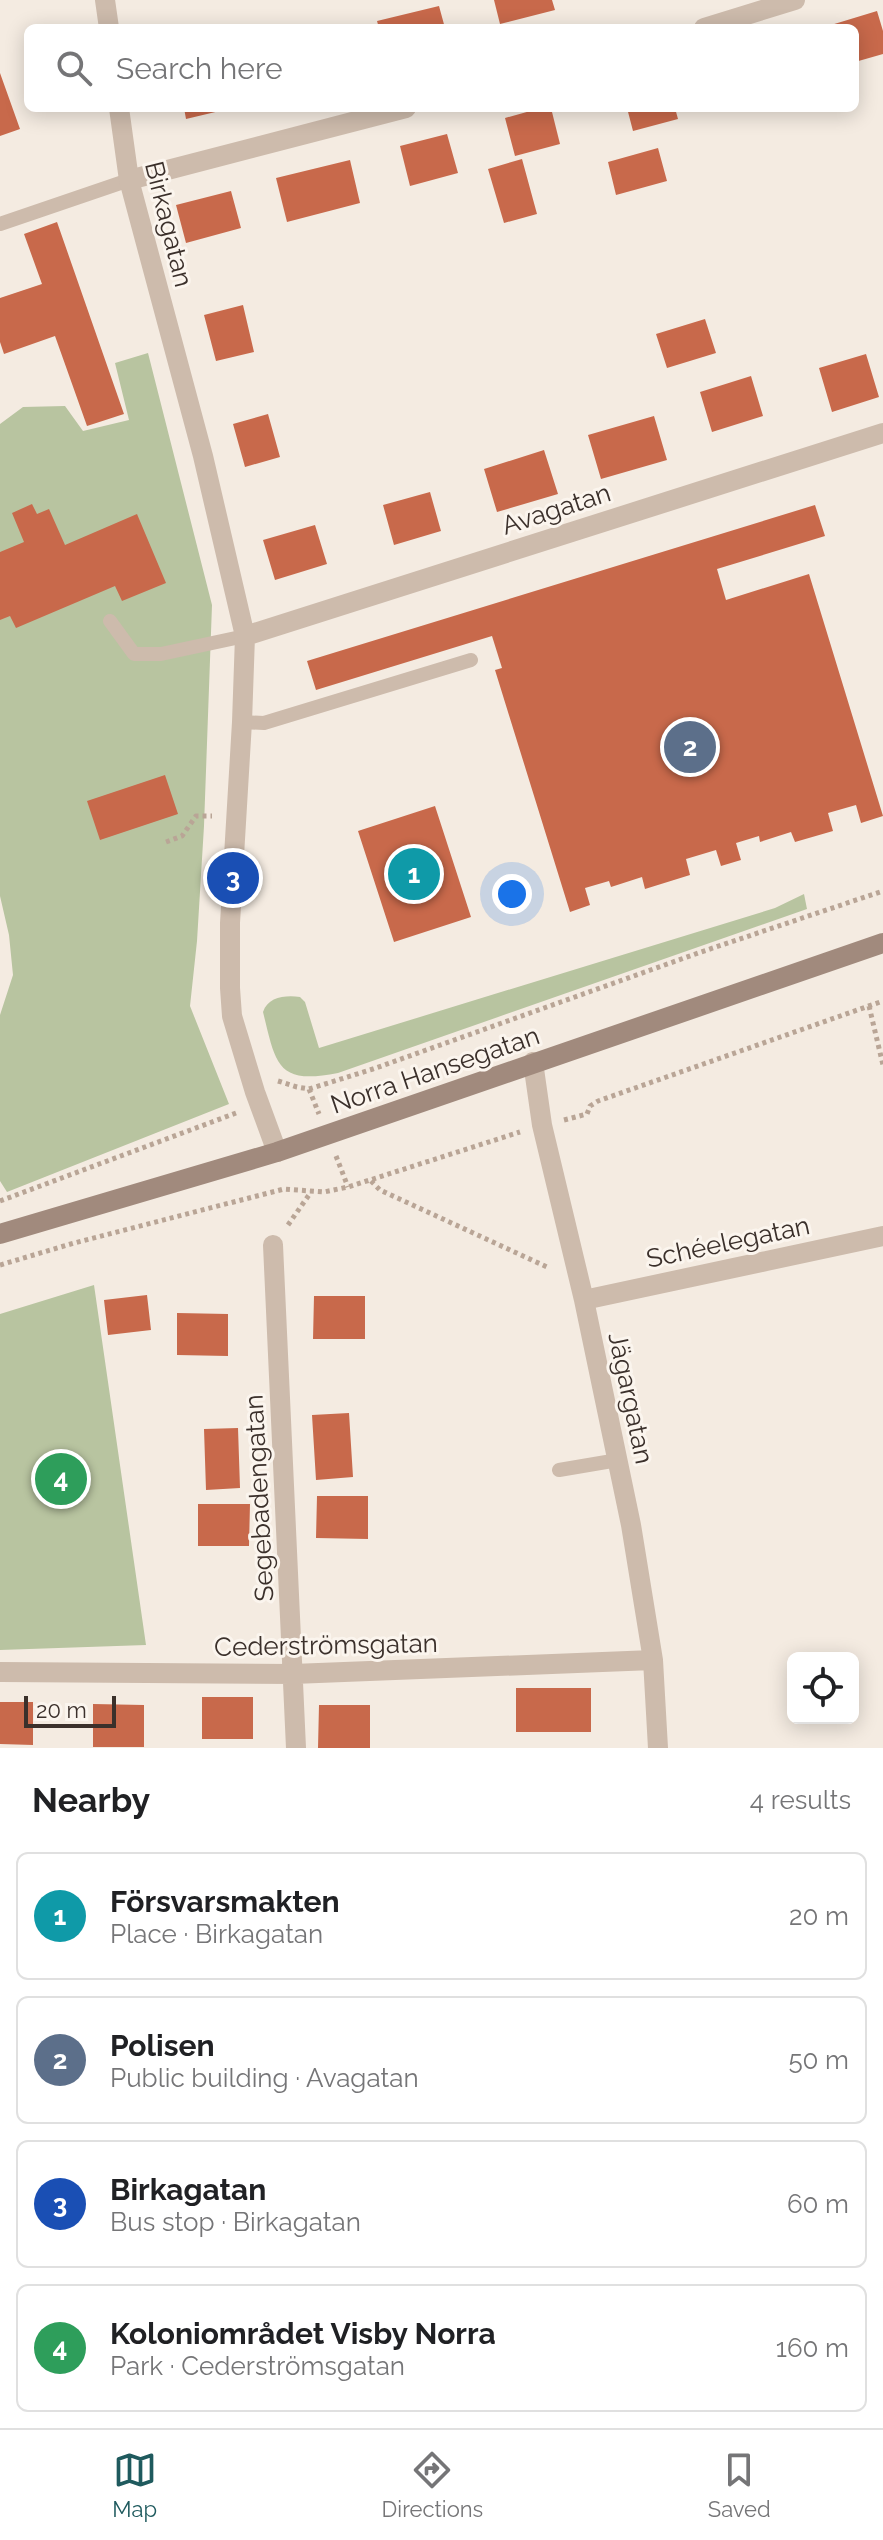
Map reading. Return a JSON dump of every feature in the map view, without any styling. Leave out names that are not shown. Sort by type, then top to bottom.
[{"type":"main road","name":"Norra Hansegatan","points":[[0,1234],[277,1152],[883,943]]},
{"type":"street","points":[[105,0],[108,24]]},
{"type":"street","points":[[717,24],[795,0]]},
{"type":"street","name":"Birkagatan","points":[[120,112],[129,180],[203,456],[245,636],[230,923],[231,1002],[232,1016],[255,1092],[277,1152]]},
{"type":"street","points":[[129,180],[391,112]]},
{"type":"street","name":"Avagatan","points":[[245,636],[883,433]]},
{"type":"street","name":"Jägargatan","points":[[533,1062],[542,1125],[584,1300],[631,1525],[653,1660],[658,1748]]},
{"type":"street","name":"Schéelegatan","points":[[584,1300],[883,1236]]},
{"type":"street","name":"Segebadengatan","points":[[273,1245],[296,1748]]},
{"type":"street","name":"Cederströmsgatan","points":[[0,1672],[293,1674],[653,1660]]},
{"type":"lane","points":[[0,224],[129,180]]},
{"type":"lane","points":[[110,621],[134,654],[161,654],[245,636]]},
{"type":"lane","points":[[242,722],[264,723],[471,660]]},
{"type":"lane","points":[[559,1470],[618,1460]]},
{"type":"path","points":[[166,842],[182,836],[196,816],[237,815]]},
{"type":"path","points":[[0,1201],[241,1111],[236,1098],[279,1081],[309,1089],[373,1069],[883,891]]},
{"type":"path","points":[[0,1265],[284,1189],[324,1192],[371,1181],[542,1125],[587,1114],[590,1106],[598,1101],[883,1001]]},
{"type":"path","points":[[869,1006],[883,1065]]},
{"type":"path","points":[[371,1181],[380,1190],[547,1267]]},
{"type":"path","points":[[273,1245],[311,1192]]},
{"type":"green space","points":[[148,353],[212,605],[204,826],[190,1006],[229,1104],[7,1192],[0,1181],[0,1015],[13,975],[9,935],[0,896],[0,424],[23,407],[65,406],[83,431],[129,420],[115,363]]},
{"type":"green space","points":[[804,894],[807,909],[338,1073],[302,1076],[282,1067],[276,1058],[263,1012],[269,1003],[278,998],[300,997],[305,1002],[319,1048],[775,908]]},
{"type":"green space","points":[[94,1285],[146,1645],[0,1650],[0,1314]]},
{"type":"building","points":[[494,0],[552,0],[555,10],[500,24]]},
{"type":"building","points":[[439,6],[444,24],[378,24],[377,21]]},
{"type":"building","points":[[877,11],[883,31],[883,54],[859,61],[859,24],[834,24]]},
{"type":"building","points":[[0,73],[20,129],[0,136]]},
{"type":"building","points":[[185,112],[215,112],[186,119]]},
{"type":"building","points":[[527,112],[552,112],[560,144],[515,156],[505,118]]},
{"type":"building","points":[[628,112],[676,112],[678,119],[633,131]]},
{"type":"building","points":[[447,134],[458,173],[410,186],[400,146]]},
{"type":"building","points":[[658,148],[667,181],[616,195],[608,162]]},
{"type":"building","points":[[522,159],[537,214],[504,223],[488,169]]},
{"type":"building","points":[[350,160],[360,203],[287,222],[276,178]]},
{"type":"building","points":[[231,191],[241,228],[186,243],[176,205]]},
{"type":"building","points":[[57,222],[124,414],[87,426],[55,336],[4,354],[0,342],[0,298],[42,284],[24,234]]},
{"type":"building","points":[[243,305],[254,352],[216,361],[204,315]]},
{"type":"building","points":[[705,319],[716,353],[667,368],[656,334]]},
{"type":"building","points":[[866,354],[879,397],[832,412],[819,368]]},
{"type":"building","points":[[751,376],[763,416],[712,432],[700,392]]},
{"type":"building","points":[[268,414],[280,457],[245,467],[233,424]]},
{"type":"building","points":[[654,416],[667,460],[601,479],[588,435]]},
{"type":"building","points":[[544,450],[558,494],[497,512],[484,469]]},
{"type":"building","points":[[430,492],[441,531],[394,545],[383,505]]},
{"type":"building","points":[[32,504],[37,514],[49,509],[65,545],[137,514],[166,583],[122,601],[115,586],[16,628],[10,616],[0,620],[0,552],[24,542],[12,513]]},
{"type":"building","points":[[815,505],[825,536],[717,569],[726,600],[809,574],[883,816],[861,823],[856,805],[828,813],[833,831],[795,842],[791,832],[760,842],[759,836],[736,843],[741,860],[721,866],[716,850],[686,859],[690,875],[645,889],[642,877],[611,887],[609,881],[585,888],[590,905],[570,912],[495,670],[502,668],[492,636],[316,690],[307,661]]},
{"type":"building","points":[[315,525],[327,564],[275,580],[263,540]]},
{"type":"building","points":[[165,775],[178,814],[100,840],[87,801]]},
{"type":"building","points":[[435,806],[471,917],[394,942],[358,831]]},
{"type":"building","points":[[147,1295],[151,1330],[108,1335],[104,1300]]},
{"type":"building","points":[[314,1296],[365,1296],[365,1339],[313,1339]]},
{"type":"building","points":[[177,1313],[228,1314],[228,1356],[177,1355]]},
{"type":"building","points":[[349,1413],[353,1477],[316,1480],[312,1415]]},
{"type":"building","points":[[238,1428],[240,1488],[206,1490],[204,1429]]},
{"type":"building","points":[[317,1496],[368,1496],[368,1539],[316,1538]]},
{"type":"building","points":[[198,1504],[250,1504],[249,1546],[198,1546]]},
{"type":"building","points":[[516,1688],[591,1688],[591,1732],[516,1732]]},
{"type":"building","points":[[202,1697],[253,1697],[253,1739],[202,1739]]},
{"type":"building","points":[[0,1702],[33,1702],[33,1745],[0,1744]]},
{"type":"building","points":[[93,1704],[144,1705],[144,1747],[93,1747]]},
{"type":"building","points":[[319,1705],[370,1705],[370,1748],[318,1748]]},
{"type":"place","name":"Polisen","points":[[690,747]]},
{"type":"place","name":"Försvarsmakten","points":[[414,874]]},
{"type":"place","name":"Birkagatan","points":[[233,878]]},
{"type":"place","name":"Koloniområdet Visby Norra","points":[[61,1479]]}]
